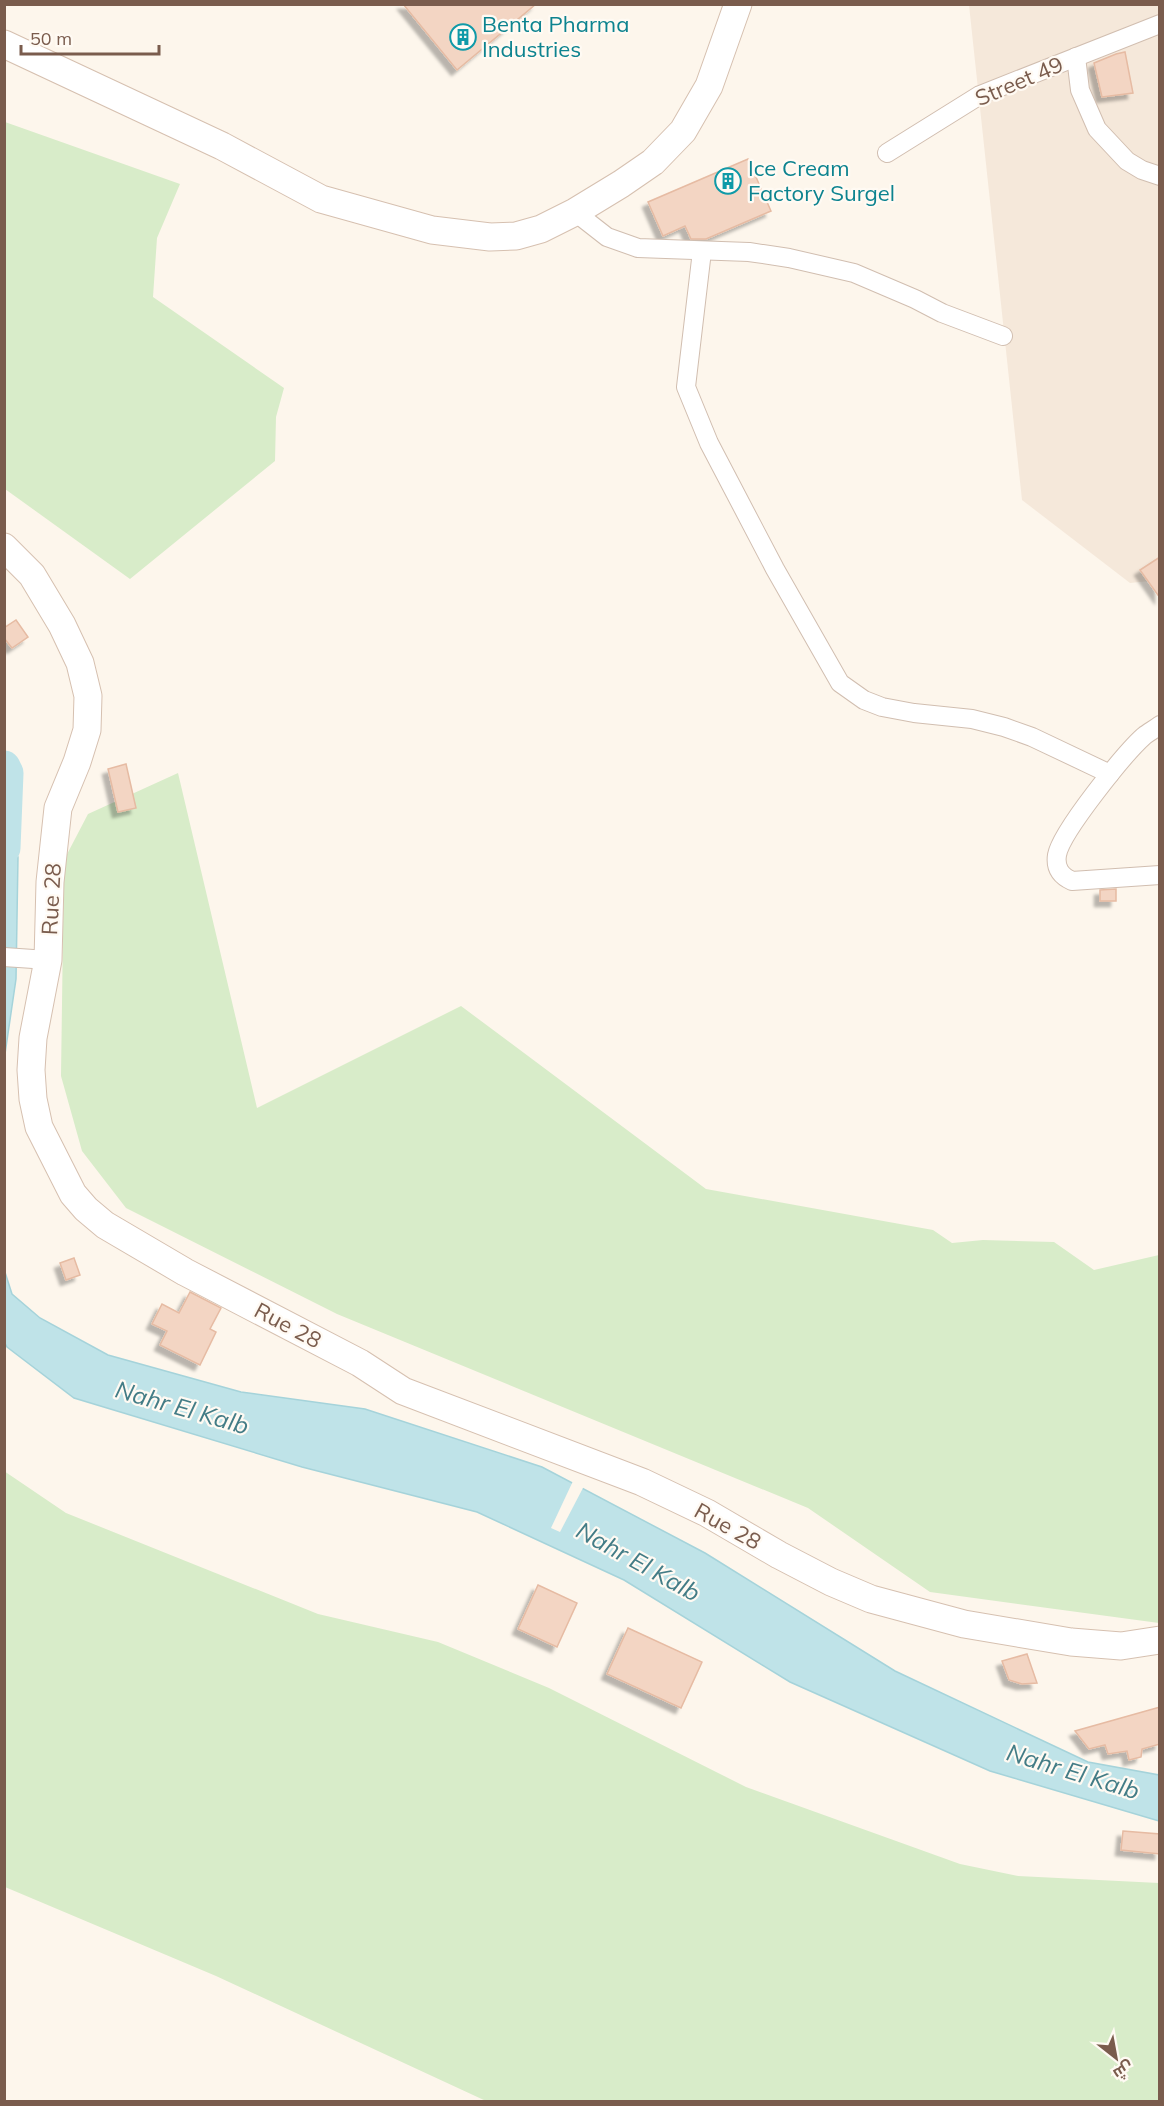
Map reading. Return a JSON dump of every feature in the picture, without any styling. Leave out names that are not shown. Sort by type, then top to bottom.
[{"type":"street","points":[[4,44],[222,147],[321,199],[432,230],[490,237],[516,237],[541,229],[575,212],[653,162],[683,132],[709,86],[738,4]]},
{"type":"street","name":"Street 49","points":[[887,153],[980,95],[1160,24]]},
{"type":"street","points":[[1076,57],[1080,90],[1097,129],[1127,161],[1142,170],[1160,176]]},
{"type":"street","points":[[575,212],[607,237],[638,248],[749,252],[789,258],[854,273],[1003,336]]},
{"type":"street","points":[[702,251],[686,387],[709,443],[775,570],[840,683],[864,700],[882,707],[972,719],[1004,727],[1032,737],[1110,774]]},
{"type":"street","name":"Rue 28","points":[[4,547],[32,575],[62,625],[80,663],[88,696],[87,730],[58,808],[50,882],[48,960],[33,1038],[31,1070],[33,1099],[39,1127],[73,1194],[86,1209],[105,1225],[185,1272],[360,1364],[403,1391],[642,1482],[707,1513],[831,1582],[871,1599],[964,1624],[1071,1642],[1121,1646],[1160,1640]]},
{"type":"street","points":[[1160,725],[1144,736],[1110,774],[1063,840],[1057,858],[1057,866],[1065,878],[1078,881],[1160,875]]},
{"type":"street","points":[[11,958],[48,960]]},
{"type":"shaded area","points":[[969,5],[1159,5],[1159,580],[1130,583],[1022,500]]},
{"type":"green space","points":[[5,122],[180,184],[157,238],[153,297],[284,388],[276,417],[275,461],[130,579],[5,489]]},
{"type":"green space","points":[[178,773],[257,1108],[461,1006],[706,1189],[933,1230],[952,1243],[983,1240],[1054,1242],[1094,1270],[1159,1255],[1159,1623],[930,1592],[808,1508],[337,1314],[126,1208],[82,1151],[61,1076],[64,860],[88,814]]},
{"type":"green space","points":[[4,1471],[66,1513],[318,1614],[438,1642],[549,1688],[746,1787],[960,1864],[1018,1876],[1159,1883],[1159,2101],[486,2101],[216,1976],[5,1887]]},
{"type":"water","points":[[18,857],[16,979],[5,1054],[5,858]]},
{"type":"water","name":"Nahr El Kalb","points":[[4,1269],[12,1294],[40,1318],[108,1355],[241,1392],[365,1409],[542,1467],[705,1553],[895,1671],[1088,1762],[1159,1775],[1159,1821],[990,1771],[790,1682],[624,1580],[477,1512],[302,1467],[74,1398],[7,1347],[4,1342]]},
{"type":"pier","points":[[573,1481],[584,1486],[560,1532],[551,1528]]},
{"type":"building","name":"Benta Pharma Industries","points":[[403,4],[536,4],[457,70]]},
{"type":"building","points":[[1125,52],[1133,93],[1102,97],[1094,63]]},
{"type":"building","name":"Ice Cream Factory Surgel","points":[[748,159],[771,211],[706,239],[691,239],[685,226],[663,236],[648,202]]},
{"type":"building","points":[[1160,557],[1160,598],[1140,570]]},
{"type":"building","points":[[16,620],[28,637],[12,648],[4,638],[4,628]]},
{"type":"building","points":[[126,764],[136,808],[118,812],[108,769]]},
{"type":"building","points":[[1116,889],[1116,901],[1100,901],[1100,890]]},
{"type":"building","points":[[74,1258],[80,1275],[66,1280],[60,1263]]},
{"type":"building","points":[[190,1292],[221,1308],[210,1329],[216,1332],[200,1365],[160,1345],[167,1331],[152,1324],[162,1304],[179,1313]]},
{"type":"building","points":[[538,1585],[577,1603],[557,1647],[518,1629]]},
{"type":"building","points":[[628,1628],[702,1662],[681,1708],[607,1674]]},
{"type":"building","points":[[1027,1654],[1037,1683],[1022,1684],[1009,1680],[1002,1661]]},
{"type":"building","points":[[1160,1707],[1160,1744],[1142,1749],[1141,1757],[1129,1760],[1127,1751],[1108,1754],[1105,1745],[1089,1749],[1075,1731]]},
{"type":"building","points":[[1123,1831],[1160,1834],[1160,1854],[1121,1850]]},
{"type":"waterway","points":[[4,767],[7,773],[4,848]]},
{"type":"place","name":"Benta Pharma Industries","points":[[463,37]]},
{"type":"place","name":"Ice Cream Factory Surgel","points":[[728,181]]}]
